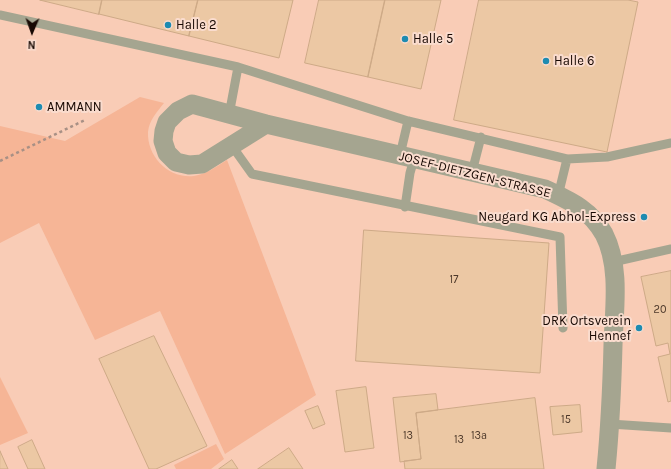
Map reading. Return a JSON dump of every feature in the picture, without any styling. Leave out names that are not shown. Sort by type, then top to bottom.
[{"type":"street","name":"JOSEF-DIETZGEN-STRASSE","points":[[266,124],[202,164],[189,165],[176,162],[167,153],[163,141],[167,122],[178,111],[192,104],[266,124],[545,189],[584,209],[604,234],[613,262],[614,297],[610,424],[606,469]]},
{"type":"lane","points":[[0,15],[238,67],[408,121],[481,137],[568,159],[607,157],[671,143]]},
{"type":"lane","points":[[229,115],[238,67]]},
{"type":"lane","points":[[405,207],[410,173],[407,157],[408,121]]},
{"type":"lane","points":[[472,172],[481,137]]},
{"type":"lane","points":[[232,146],[252,174],[405,207],[560,237],[563,328]]},
{"type":"lane","points":[[558,196],[568,159]]},
{"type":"lane","points":[[613,262],[671,249]]},
{"type":"lane","points":[[610,424],[671,428]]},
{"type":"path","points":[[0,161],[86,120]]},
{"type":"shaded area","points":[[0,0],[671,0],[671,469],[0,469]]},
{"type":"shaded area","points":[[140,97],[164,103],[152,120],[148,132],[151,150],[161,164],[168,170],[176,174],[194,176],[207,172],[227,160],[316,395],[225,454],[160,311],[95,340],[39,223],[0,243],[0,126],[65,141]]},
{"type":"shaded area","points":[[0,377],[28,433],[0,445]]},
{"type":"shaded area","points":[[216,444],[224,459],[211,469],[176,469],[174,465]]},
{"type":"building","points":[[40,0],[102,0],[99,14]]},
{"type":"building","name":"Halle 2","points":[[102,0],[198,0],[189,36],[99,14]]},
{"type":"building","points":[[198,0],[293,0],[279,58],[189,36]]},
{"type":"building","points":[[319,0],[385,0],[368,77],[305,63]]},
{"type":"building","name":"Halle 5","points":[[385,0],[441,0],[421,89],[368,77]]},
{"type":"building","name":"Halle 6","points":[[479,0],[628,0],[638,2],[607,152],[454,120]]},
{"type":"building","points":[[364,230],[549,243],[540,373],[356,361]]},
{"type":"building","name":"DRK Ortsverein Hennef","points":[[671,271],[671,401],[668,402],[658,357],[670,354],[668,343],[656,346],[641,277]]},
{"type":"building","points":[[154,336],[207,446],[156,469],[149,469],[99,359]]},
{"type":"building","points":[[366,387],[374,448],[345,452],[336,391]]},
{"type":"building","points":[[436,394],[438,410],[416,413],[421,459],[400,462],[393,398]]},
{"type":"building","points":[[535,398],[544,469],[405,469],[404,461],[421,459],[416,413]]},
{"type":"building","points":[[580,405],[582,432],[553,435],[550,407]]},
{"type":"building","points":[[318,406],[325,424],[313,429],[305,411]]},
{"type":"building","points":[[32,440],[45,469],[28,469],[18,447]]},
{"type":"building","points":[[289,448],[303,469],[258,469]]},
{"type":"building","points":[[0,451],[8,469],[0,469]]},
{"type":"building","points":[[232,460],[238,469],[219,469]]},
{"type":"place","name":"Halle 2","points":[[168,25]]},
{"type":"place","name":"Halle 5","points":[[405,39]]},
{"type":"place","name":"Halle 6","points":[[546,61]]},
{"type":"place","name":"AMMANN","points":[[39,107]]},
{"type":"place","name":"Neugard KG Abhol-Express","points":[[644,217]]},
{"type":"place","name":"DRK Ortsverein Hennef","points":[[639,328]]}]
